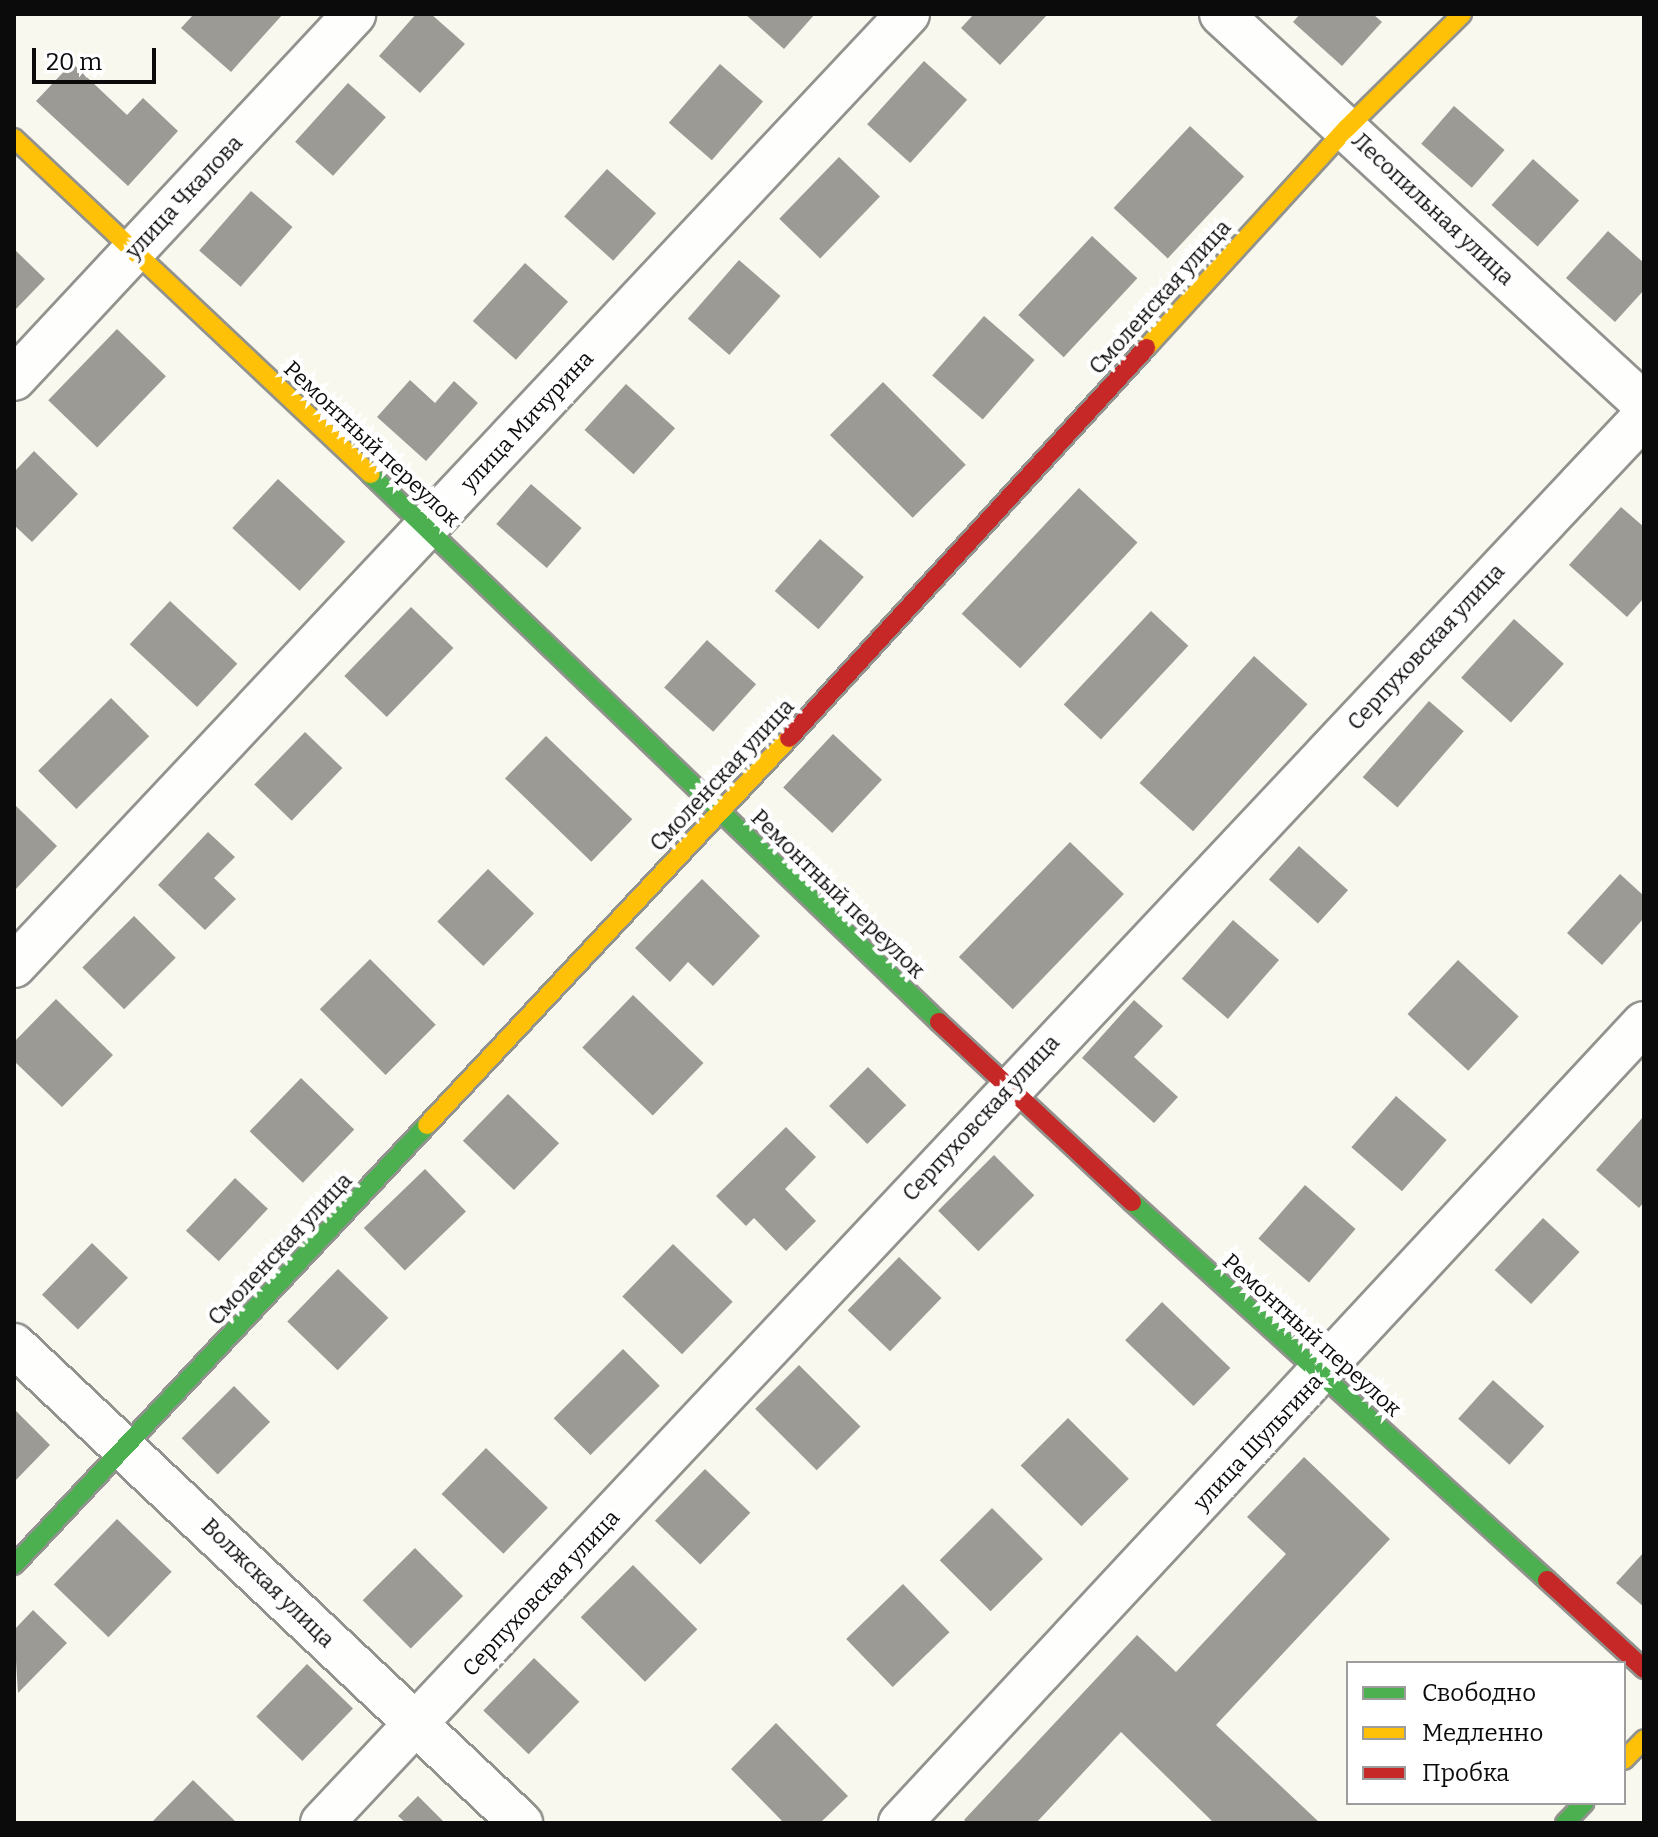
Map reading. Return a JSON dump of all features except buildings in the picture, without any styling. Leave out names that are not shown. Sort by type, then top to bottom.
[{"type":"main road","name":"Смоленская улица","points":[[14,1565],[719,814],[1347,128],[1462,14]]},
{"type":"main road","name":"Ремонтный переулок","points":[[14,138],[427,528],[719,814],[1008,1089],[1644,1669]]},
{"type":"main road","points":[[1626,1758],[1644,1739]]},
{"type":"main road","points":[[1565,1823],[1582,1805]]},
{"type":"street","name":"улица Чкалова","points":[[14,379],[354,14]]},
{"type":"street","name":"улица Мичурина","points":[[14,966],[908,14]]},
{"type":"street","name":"Лесопильная улица","points":[[1221,14],[1644,404]]},
{"type":"street","name":"Серпуховская улица","points":[[322,1823],[417,1726],[1008,1089],[1644,416]]},
{"type":"street","name":"улица Шульгина","points":[[900,1823],[1320,1376],[1644,1023]]},
{"type":"street","name":"Волжская улица","points":[[14,1345],[128,1447],[521,1823]]},
{"type":"traffic: fast","points":[[370,474],[939,1022]]},
{"type":"traffic: fast","points":[[14,1565],[427,1125]]},
{"type":"traffic: fast","points":[[1132,1202],[1547,1580]]},
{"type":"traffic: fast","points":[[1565,1823],[1582,1805]]},
{"type":"traffic: slow","points":[[1146,348],[1347,128],[1462,14]]},
{"type":"traffic: slow","points":[[14,138],[370,474]]},
{"type":"traffic: slow","points":[[427,1125],[789,738]]},
{"type":"traffic: slow","points":[[1626,1758],[1644,1739]]},
{"type":"traffic: jam","points":[[789,738],[1146,348]]},
{"type":"traffic: jam","points":[[939,1022],[1132,1202]]},
{"type":"traffic: jam","points":[[1547,1580],[1644,1669]]}]
